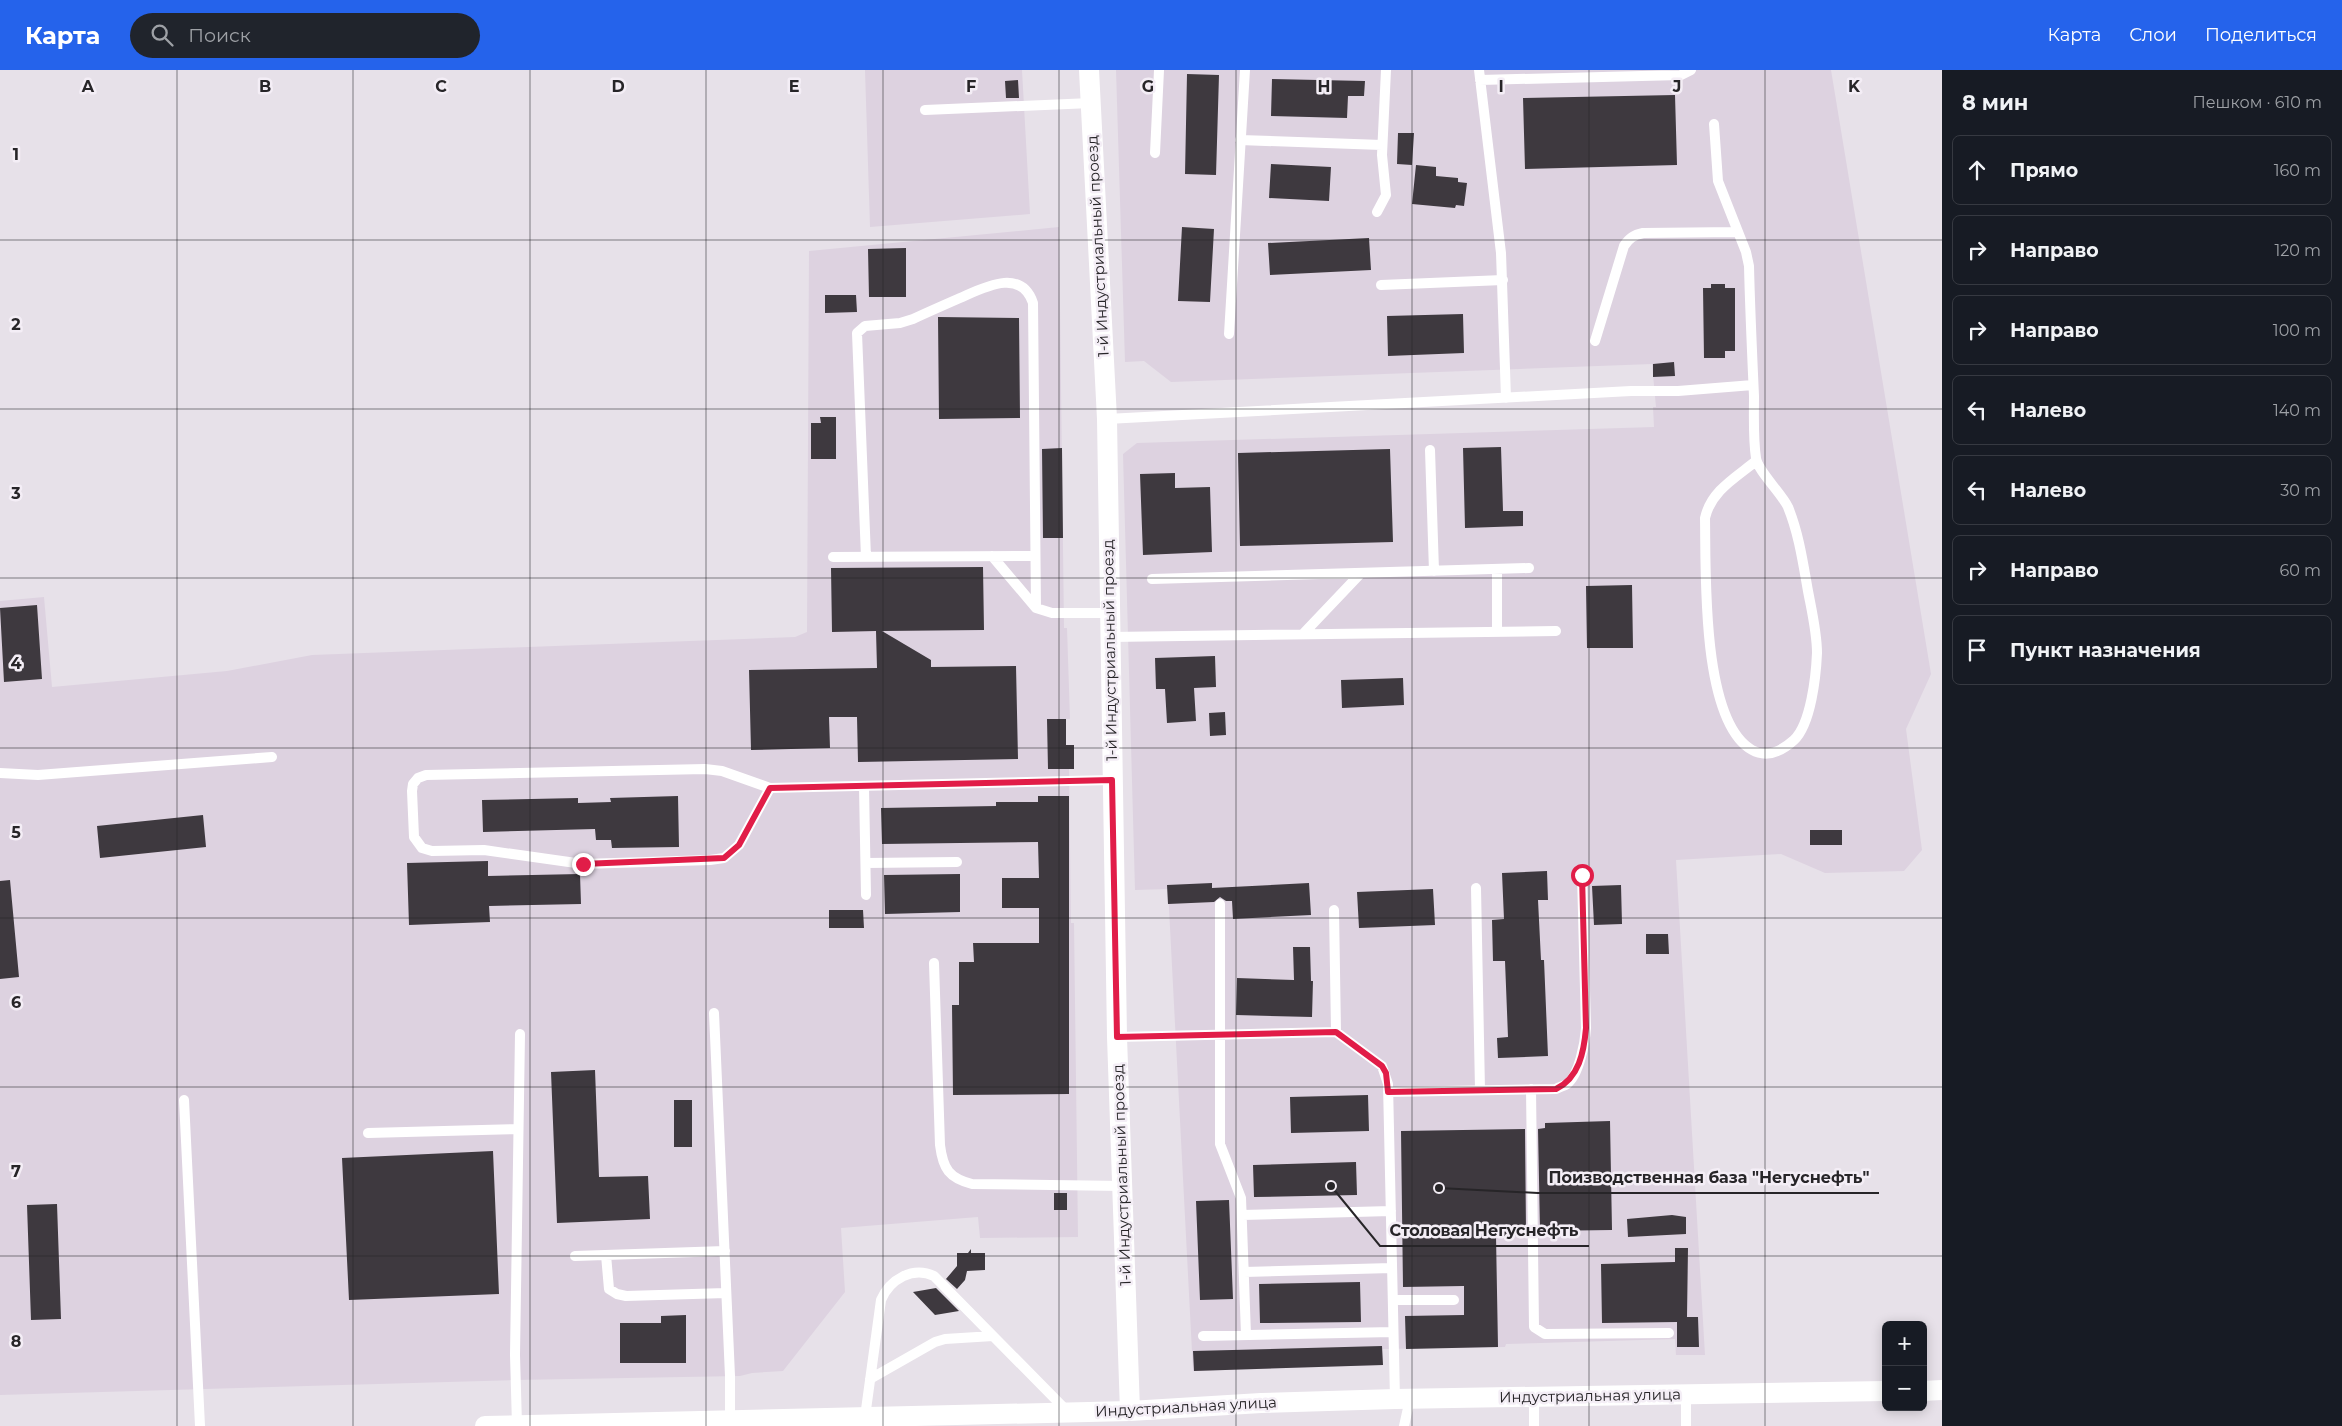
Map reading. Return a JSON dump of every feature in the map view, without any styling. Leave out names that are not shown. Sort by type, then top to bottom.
[{"type":"street","name":"1-й Индустриальный проезд","points":[[1089,70],[1107,419],[1117,1037],[1130,1411]]},
{"type":"street","points":[[1927,1390],[1942,1390]]},
{"type":"street","name":"Индустриальная улица","points":[[485,1426],[729,1423],[865,1417],[957,1420],[1068,1412],[1130,1411],[1261,1403],[1882,1391]]},
{"type":"lane","points":[[1155,153],[1159,70]]},
{"type":"lane","points":[[1229,334],[1245,70]]},
{"type":"lane","points":[[1377,212],[1386,195],[1382,146],[1386,70]]},
{"type":"lane","points":[[1506,398],[1503,280],[1480,75],[1681,75],[1691,70]]},
{"type":"lane","points":[[925,110],[1091,103]]},
{"type":"lane","points":[[1714,124],[1718,182],[1746,252],[1749,266],[1756,461],[1787,506],[1792,519],[1798,540],[1815,629],[1817,652],[1815,678],[1808,715],[1797,737],[1783,750],[1770,754],[1757,753],[1747,747],[1735,734],[1717,686],[1707,614],[1705,518],[1708,506],[1716,493],[1756,461]]},
{"type":"lane","points":[[1240,140],[1382,146]]},
{"type":"lane","points":[[1595,341],[1624,246],[1628,239],[1642,233],[1737,232]]},
{"type":"lane","points":[[1381,285],[1503,280]]},
{"type":"lane","points":[[866,557],[857,333],[865,326],[900,323],[990,285],[1014,283],[1023,287],[1030,295],[1033,303],[1036,608]]},
{"type":"lane","points":[[1107,419],[1631,391],[1678,391],[1753,385]]},
{"type":"lane","points":[[1430,450],[1434,571]]},
{"type":"lane","points":[[992,556],[1036,608],[1052,613],[1110,613]]},
{"type":"lane","points":[[833,557],[1035,556]]},
{"type":"lane","points":[[1152,579],[1529,568]]},
{"type":"lane","points":[[1497,569],[1497,632]]},
{"type":"lane","points":[[1303,634],[1362,573]]},
{"type":"lane","points":[[1110,637],[1556,631]]},
{"type":"lane","points":[[0,773],[38,775],[272,757]]},
{"type":"lane","points":[[770,788],[733,852],[724,858],[710,860],[583,864],[484,850],[432,851],[422,848],[414,837],[412,791],[418,778],[426,775],[705,769],[722,772],[770,788],[1112,780]]},
{"type":"lane","points":[[864,786],[866,895]]},
{"type":"lane","points":[[866,863],[957,862]]},
{"type":"lane","points":[[1388,1092],[1556,1089],[1567,1084],[1574,1076],[1585,1044],[1582,875]]},
{"type":"lane","points":[[1476,888],[1480,1090]]},
{"type":"lane","points":[[1220,904],[1220,1144],[1238,1190],[1242,1215],[1246,1335]]},
{"type":"lane","points":[[1334,910],[1336,1032]]},
{"type":"lane","points":[[934,963],[940,1145],[942,1160],[948,1172],[957,1180],[972,1184],[1122,1186]]},
{"type":"lane","points":[[714,1013],[725,1251],[729,1423]]},
{"type":"lane","points":[[1117,1037],[1336,1032],[1382,1066],[1386,1073],[1388,1092],[1393,1332],[1403,1399],[1404,1426]]},
{"type":"lane","points":[[517,1425],[515,1355],[520,1034]]},
{"type":"lane","points":[[1531,1089],[1532,1320],[1534,1328],[1545,1334],[1669,1333]]},
{"type":"lane","points":[[184,1100],[200,1426]]},
{"type":"lane","points":[[368,1133],[518,1128]]},
{"type":"lane","points":[[1242,1215],[1391,1211]]},
{"type":"lane","points":[[575,1256],[725,1251]]},
{"type":"lane","points":[[606,1255],[609,1289],[617,1294],[626,1296],[726,1293]]},
{"type":"lane","points":[[1244,1272],[1392,1268]]},
{"type":"lane","points":[[865,1417],[881,1300],[891,1284],[908,1273],[925,1272],[934,1276],[1068,1412]]},
{"type":"lane","points":[[1393,1300],[1454,1300]]},
{"type":"lane","points":[[1203,1336],[1393,1332]]},
{"type":"lane","points":[[870,1379],[935,1342],[945,1339],[993,1336]]},
{"type":"lane","points":[[1686,1395],[1686,1426]]},
{"type":"lane","points":[[1534,1397],[1534,1426]]},
{"type":"shaded area","points":[[865,70],[1022,70],[1030,214],[870,227]]},
{"type":"shaded area","points":[[1116,70],[1831,70],[1931,674],[1906,729],[1922,850],[1904,871],[1825,873],[1781,854],[1676,860],[1705,1355],[1676,1355],[1675,1339],[1506,1344],[1505,1347],[1382,1349],[1383,1365],[1193,1371],[1168,889],[1135,890],[1123,454],[1137,443],[1654,427],[1653,407],[1656,407],[1652,364],[1171,382],[1144,361],[1125,362]]},
{"type":"shaded area","points":[[1059,227],[1064,628],[1067,628],[1070,719],[1066,719],[1066,745],[1074,745],[1074,768],[1069,769],[1071,923],[1074,923],[1078,1237],[980,1238],[978,1217],[841,1228],[845,1292],[783,1371],[752,1373],[740,1376],[515,1380],[0,1395],[0,601],[44,597],[52,687],[227,671],[312,655],[795,637],[807,632],[809,251]]},
{"type":"building","points":[[1187,74],[1219,75],[1216,175],[1185,174]]},
{"type":"building","points":[[1272,79],[1365,81],[1364,96],[1348,96],[1347,118],[1271,116]]},
{"type":"building","points":[[1018,80],[1019,98],[1006,98],[1005,81]]},
{"type":"building","points":[[1675,95],[1677,165],[1525,169],[1523,98]]},
{"type":"building","points":[[1398,133],[1414,133],[1412,165],[1397,164]]},
{"type":"building","points":[[1271,164],[1331,167],[1329,201],[1269,198]]},
{"type":"building","points":[[1416,165],[1436,167],[1436,176],[1458,178],[1458,182],[1467,183],[1464,206],[1456,205],[1455,208],[1412,204]]},
{"type":"building","points":[[1182,227],[1214,229],[1210,302],[1178,301]]},
{"type":"building","points":[[1369,238],[1371,270],[1270,275],[1268,243]]},
{"type":"building","points":[[906,248],[906,297],[869,297],[868,249]]},
{"type":"building","points":[[1711,284],[1725,284],[1725,288],[1735,288],[1735,351],[1725,351],[1725,358],[1704,358],[1703,288],[1711,288]]},
{"type":"building","points":[[825,295],[856,295],[857,312],[825,313]]},
{"type":"building","points":[[1463,314],[1464,353],[1388,356],[1387,316]]},
{"type":"building","points":[[938,317],[1019,318],[1020,418],[939,419]]},
{"type":"building","points":[[1674,362],[1675,376],[1653,377],[1653,364]]},
{"type":"building","points":[[820,417],[836,417],[836,459],[811,459],[811,423],[821,423]]},
{"type":"building","points":[[1501,447],[1503,511],[1523,511],[1523,526],[1465,528],[1463,448]]},
{"type":"building","points":[[1062,448],[1063,538],[1043,538],[1042,449]]},
{"type":"building","points":[[1390,449],[1393,542],[1240,546],[1238,453]]},
{"type":"building","points":[[1175,473],[1175,488],[1210,487],[1212,552],[1143,555],[1140,474]]},
{"type":"building","points":[[983,567],[984,630],[882,631],[931,660],[931,667],[1016,666],[1018,759],[858,762],[857,717],[829,717],[830,748],[751,750],[749,670],[877,668],[876,631],[832,632],[831,568]]},
{"type":"building","points":[[1632,585],[1633,648],[1587,648],[1586,586]]},
{"type":"building","points":[[37,605],[42,679],[4,682],[0,608]]},
{"type":"building","points":[[1215,656],[1216,687],[1194,688],[1196,721],[1167,723],[1165,689],[1156,689],[1155,658]]},
{"type":"building","points":[[1403,678],[1404,705],[1342,708],[1341,680]]},
{"type":"building","points":[[1225,712],[1226,735],[1210,736],[1209,713]]},
{"type":"building","points":[[1047,719],[1066,719],[1066,745],[1074,745],[1074,769],[1048,769]]},
{"type":"building","points":[[678,796],[679,847],[612,848],[611,840],[596,840],[595,829],[483,832],[482,800],[578,798],[578,803],[611,802],[610,798]]},
{"type":"building","points":[[1038,796],[1069,796],[1069,1094],[953,1095],[952,1005],[959,1005],[959,962],[974,962],[973,943],[1039,943],[1039,908],[1002,908],[1002,878],[1039,878],[1038,842],[882,844],[881,808],[996,806],[996,802],[1038,802]]},
{"type":"building","points":[[203,815],[206,847],[100,858],[97,826]]},
{"type":"building","points":[[1810,830],[1842,830],[1842,845],[1810,845]]},
{"type":"building","points":[[488,861],[488,876],[580,874],[581,904],[489,906],[490,922],[409,925],[407,863]]},
{"type":"building","points":[[1547,871],[1548,900],[1538,900],[1541,960],[1544,960],[1548,1056],[1498,1058],[1497,1038],[1508,1037],[1505,961],[1493,961],[1492,920],[1504,919],[1502,873]]},
{"type":"building","points":[[960,874],[960,912],[885,914],[884,875]]},
{"type":"building","points":[[10,880],[19,977],[0,979],[0,881]]},
{"type":"building","points":[[1212,883],[1212,888],[1309,883],[1311,915],[1233,919],[1232,901],[1226,901],[1220,897],[1214,902],[1168,904],[1167,885]]},
{"type":"building","points":[[1621,885],[1622,924],[1594,925],[1592,886]]},
{"type":"building","points":[[1433,889],[1435,925],[1359,928],[1357,892]]},
{"type":"building","points":[[829,910],[863,910],[864,928],[829,928]]},
{"type":"building","points":[[1646,934],[1668,934],[1669,954],[1646,954]]},
{"type":"building","points":[[1293,947],[1310,947],[1311,981],[1313,981],[1312,1017],[1236,1015],[1237,978],[1294,980]]},
{"type":"building","points":[[595,1070],[599,1177],[648,1176],[650,1219],[557,1223],[551,1072]]},
{"type":"building","points":[[1368,1095],[1369,1131],[1291,1133],[1290,1097]]},
{"type":"building","points":[[674,1100],[692,1100],[692,1147],[674,1147]]},
{"type":"building","points":[[1610,1121],[1612,1230],[1540,1231],[1538,1129],[1545,1128],[1545,1123]]},
{"type":"building","points":[[1525,1129],[1526,1232],[1522,1232],[1522,1236],[1496,1236],[1498,1347],[1406,1349],[1405,1316],[1464,1315],[1464,1286],[1403,1287],[1401,1131]]},
{"type":"building","points":[[493,1151],[499,1294],[349,1300],[342,1158]]},
{"type":"building","points":[[1356,1162],[1357,1195],[1254,1197],[1253,1165]]},
{"type":"building","points":[[1054,1193],[1067,1193],[1067,1210],[1054,1210]]},
{"type":"building","points":[[1229,1200],[1233,1299],[1200,1300],[1196,1201]]},
{"type":"building","points":[[57,1204],[61,1319],[31,1320],[27,1205]]},
{"type":"building","points":[[1672,1215],[1686,1217],[1686,1234],[1628,1237],[1627,1219]]},
{"type":"building","points":[[1675,1248],[1688,1248],[1687,1317],[1698,1317],[1699,1347],[1677,1347],[1677,1322],[1602,1323],[1601,1264],[1675,1262]]},
{"type":"building","points":[[971,1249],[971,1253],[985,1253],[985,1270],[967,1271],[965,1280],[957,1289],[946,1279],[957,1266],[957,1253],[968,1253]]},
{"type":"building","points":[[1360,1282],[1361,1322],[1260,1323],[1259,1284]]},
{"type":"building","points":[[936,1288],[959,1311],[935,1315],[913,1292]]},
{"type":"building","points":[[686,1315],[686,1363],[620,1363],[620,1323],[661,1323],[661,1316]]},
{"type":"building","points":[[1382,1346],[1383,1365],[1194,1371],[1193,1351]]},
{"type":"place","name":"Столовая Негуснефть","points":[[1331,1186]]},
{"type":"place","name":"Поизводственная база \"Негуснефть\"","points":[[1439,1188]]},
{"type":"route","points":[[583,864],[724,858],[739,845],[770,788],[1112,780],[1117,1037],[1336,1032],[1382,1066],[1386,1073],[1388,1092],[1556,1089],[1567,1084],[1574,1076],[1585,1044],[1582,875]]}]
